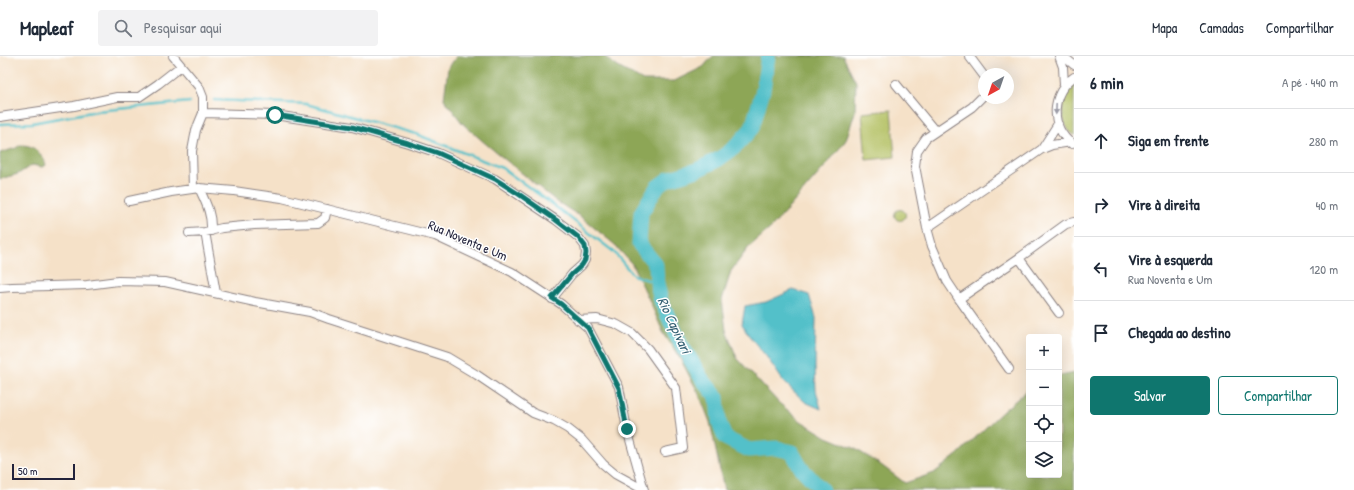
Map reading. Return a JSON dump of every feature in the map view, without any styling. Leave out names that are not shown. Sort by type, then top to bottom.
[{"type":"street","points":[[173,56],[198,87],[203,96],[203,112],[196,130],[192,152],[196,189],[209,207],[212,223],[208,232],[216,293]]},
{"type":"street","points":[[969,56],[978,68]]},
{"type":"street","points":[[1059,56],[1063,67],[1064,85]]},
{"type":"street","points":[[1063,56],[1074,65]]},
{"type":"street","points":[[0,117],[74,106],[117,97],[139,97],[181,66]]},
{"type":"street","points":[[1072,144],[1061,132],[1055,112],[1060,91],[1074,76]]},
{"type":"street","points":[[896,84],[935,131]]},
{"type":"street","points":[[978,100],[935,131],[920,145],[915,158],[915,166],[932,246],[947,281],[1009,369]]},
{"type":"street","points":[[203,112],[275,115],[352,127],[438,153],[495,179],[556,220],[578,237],[585,246],[585,260],[582,265],[572,274],[552,298]]},
{"type":"street","points":[[1042,149],[1058,124]]},
{"type":"street","points":[[927,228],[1042,149],[1052,145],[1072,144]]},
{"type":"street","name":"Rua Noventa e Um","points":[[129,202],[196,189],[234,191],[282,198],[435,236],[512,272],[561,304],[588,328],[619,388],[627,429],[644,490]]},
{"type":"street","points":[[189,233],[208,232],[222,228],[254,225],[318,223],[325,218],[327,209]]},
{"type":"street","points":[[959,299],[1066,224],[1074,222]]},
{"type":"street","points":[[1019,258],[1058,313]]},
{"type":"street","points":[[0,288],[12,286],[87,285],[118,281],[165,282],[310,312],[336,322],[447,357],[533,413],[554,421],[568,429],[582,440],[603,464],[615,474],[644,490]]},
{"type":"street","points":[[578,320],[597,319],[616,324],[632,333],[648,348],[676,388],[683,448],[665,452]]},
{"type":"green space","points":[[457,56],[604,56],[618,67],[643,81],[674,81],[703,67],[713,56],[843,56],[856,82],[855,112],[846,140],[772,227],[749,247],[731,271],[722,300],[726,330],[737,358],[779,403],[801,421],[827,437],[854,448],[881,465],[905,483],[934,473],[957,455],[1003,411],[1026,392],[1026,478],[1062,478],[1062,375],[1074,373],[1074,490],[724,490],[710,422],[699,394],[681,360],[663,332],[632,264],[614,244],[581,217],[556,201],[463,124],[444,99],[448,68]]},
{"type":"green space","points":[[1073,85],[1074,136],[1065,124],[1063,118],[1063,104]]},
{"type":"green space","points":[[891,110],[895,157],[866,160],[862,113]]},
{"type":"green space","points":[[20,145],[30,146],[35,149],[42,156],[46,165],[42,167],[32,165],[18,174],[0,179],[0,153],[16,148]]},
{"type":"green space","points":[[898,210],[902,210],[904,211],[904,219],[898,220],[895,217],[895,213]]},
{"type":"water","points":[[793,290],[809,295],[816,318],[816,390],[821,409],[805,402],[784,382],[742,324],[745,306],[766,302]]},
{"type":"waterway","name":"Rio Capivari","points":[[768,56],[763,90],[752,128],[734,148],[719,159],[697,170],[668,179],[657,187],[641,213],[639,244],[656,265],[657,283],[661,301],[680,342],[702,379],[717,397],[719,422],[725,438],[749,450],[776,448],[792,452],[801,468],[822,490]]},
{"type":"waterway","points":[[214,100],[306,104],[416,134],[502,168],[614,252],[633,275],[657,283]]},
{"type":"waterway","points":[[0,124],[32,123],[97,111],[190,102]]},
{"type":"route","points":[[275,115],[352,127],[438,153],[495,179],[556,220],[578,237],[585,246],[585,260],[552,298],[588,328],[619,388],[627,429]]}]
